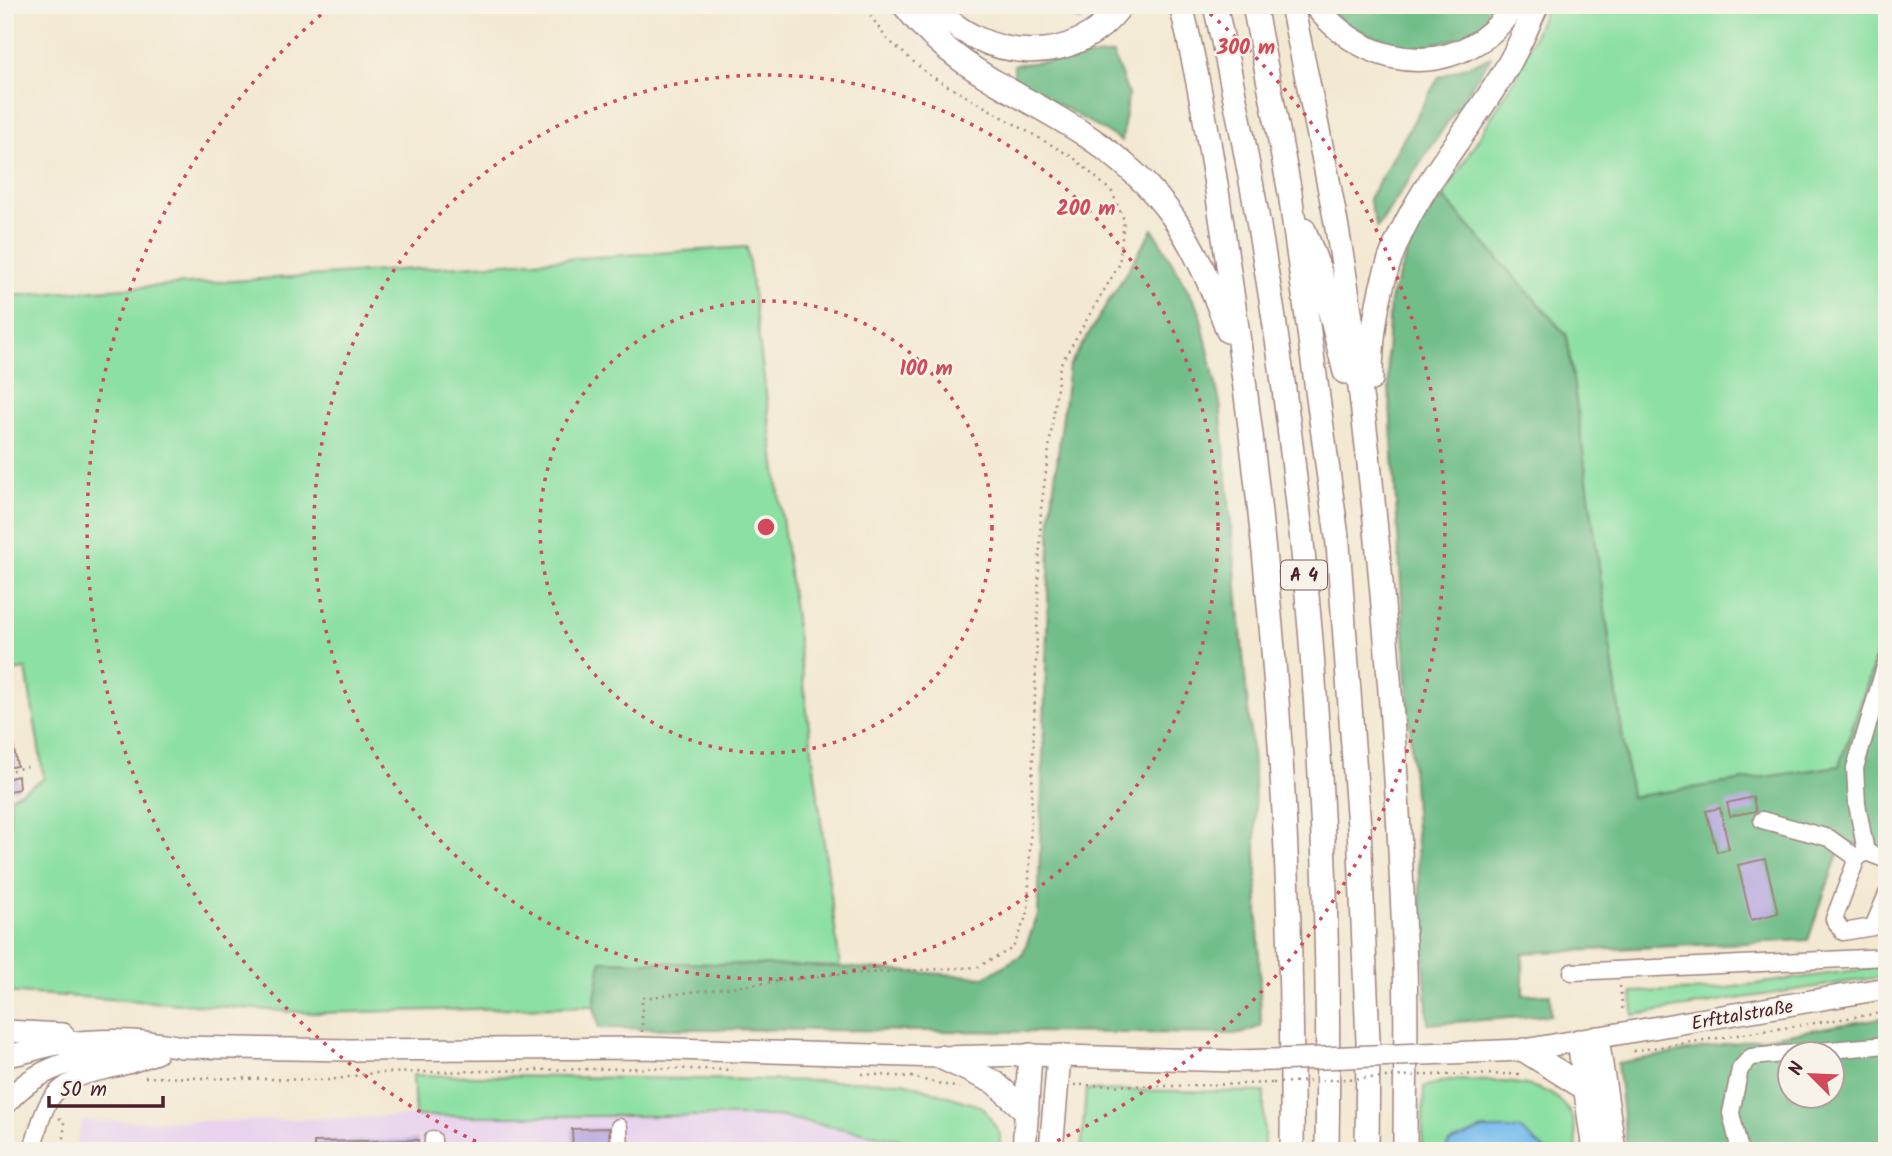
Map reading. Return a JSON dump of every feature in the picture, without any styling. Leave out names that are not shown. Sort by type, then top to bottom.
[{"type":"highway","points":[[904,5],[932,37],[962,62],[1005,90],[1083,133],[1121,161],[1155,195],[1176,220],[1194,249],[1209,280],[1244,375]]},
{"type":"highway","points":[[933,5],[953,25],[992,47],[1031,51],[1071,44],[1103,26],[1121,5]]},
{"type":"highway","points":[[1181,5],[1195,62],[1220,208],[1261,512],[1281,743],[1290,922],[1292,1151]]},
{"type":"highway","name":"A 4","points":[[1215,5],[1261,237],[1289,423],[1300,530],[1319,739],[1327,937],[1327,1151]]},
{"type":"highway","name":"A 4","points":[[1254,5],[1290,193],[1338,544],[1351,685],[1359,827],[1368,1041],[1367,1151]]},
{"type":"highway","points":[[1292,5],[1347,288],[1371,474],[1392,704],[1405,968],[1405,1151]]},
{"type":"highway","points":[[1315,5],[1328,21],[1357,44],[1389,56],[1407,59],[1448,55],[1463,49],[1489,34],[1515,5]]},
{"type":"highway","points":[[1371,474],[1371,350],[1376,313],[1391,258],[1414,208],[1506,71],[1537,5]]},
{"type":"highway","points":[[1290,193],[1320,272],[1371,474]]},
{"type":"highway","points":[[1588,1040],[1586,1089],[1594,1151]]},
{"type":"highway","points":[[1588,1040],[1614,1151]]},
{"type":"highway","points":[[1524,1049],[1586,1089]]},
{"type":"highway","points":[[1024,1151],[1030,1055]]},
{"type":"highway","points":[[1051,1151],[1059,1056]]},
{"type":"highway","points":[[940,1057],[994,1082],[1027,1112]]},
{"type":"main road","name":"Erfttalstraße","points":[[182,1047],[351,1050],[641,1048],[940,1057],[1030,1055],[1222,1061],[1524,1049],[1887,989]]},
{"type":"main road","points":[[5,1031],[64,1034],[103,1041]]},
{"type":"main road","points":[[5,1056],[58,1044],[103,1041],[157,1042],[182,1047]]},
{"type":"main road","points":[[6,1104],[16,1091],[34,1078],[73,1061],[101,1056],[158,1055],[182,1047]]},
{"type":"street","points":[[1887,660],[1855,768],[1862,855],[1834,919],[1843,932],[1873,927],[1887,894]]},
{"type":"street","points":[[1762,820],[1829,838],[1862,855],[1887,860]]},
{"type":"street","points":[[1572,972],[1887,957]]},
{"type":"street","points":[[1740,1151],[1731,1113],[1740,1069],[1751,1057],[1887,1045]]},
{"type":"street","points":[[32,1151],[44,1111],[50,1099],[61,1088],[75,1078],[121,1068],[158,1055]]},
{"type":"street","points":[[619,1127],[620,1151]]},
{"type":"path","points":[[641,1048],[642,998],[830,975],[978,967],[1013,948],[1028,912],[1041,509],[1060,365],[1119,265],[1125,220],[1112,192],[1074,158],[929,75],[886,38],[863,5]]},
{"type":"path","points":[[5,772],[30,766]]},
{"type":"path","points":[[1618,969],[1628,1052],[1887,1012]]},
{"type":"path","points":[[136,1077],[330,1080],[373,1073],[636,1068],[738,1070]]},
{"type":"path","points":[[856,1074],[911,1077],[968,1090]]},
{"type":"path","points":[[1056,1085],[1174,1086],[1422,1075],[1527,1074]]},
{"type":"path","points":[[63,1110],[59,1117],[64,1121],[64,1151]]},
{"type":"shaded area","points":[[415,1116],[776,1116],[931,1145],[931,1151],[74,1151],[82,1121],[235,1121]]},
{"type":"green space","points":[[1053,5],[1097,5],[1080,21]]},
{"type":"green space","points":[[1320,5],[1504,5],[1470,36],[1408,49],[1353,29]]},
{"type":"green space","points":[[1547,5],[1887,5],[1887,626],[1839,766],[1631,797],[1567,336],[1443,197],[1518,73]]},
{"type":"green space","points":[[1113,54],[1128,94],[1122,141],[1014,79],[1014,65]]},
{"type":"green space","points":[[1491,57],[1377,228],[1369,199],[1439,77]]},
{"type":"green space","points":[[1443,197],[1567,336],[1631,797],[1839,766],[1887,626],[1887,848],[1842,843],[1808,940],[1523,953],[1523,995],[1550,994],[1551,1015],[1428,1024],[1387,355],[1390,300],[1416,229]]},
{"type":"green space","points":[[1153,229],[1199,310],[1220,403],[1254,774],[1261,1026],[1241,1034],[599,1028],[594,1006],[601,961],[840,967],[985,977],[1022,955],[1038,915],[1051,511],[1069,366]]},
{"type":"green space","points":[[747,247],[840,967],[602,961],[594,1006],[314,1013],[5,992],[5,904],[11,797],[44,779],[26,669],[5,672],[5,296]]},
{"type":"green space","points":[[1887,966],[1887,976],[1633,1015],[1632,992],[1712,990]]},
{"type":"green space","points":[[1887,1017],[1887,1151],[1627,1151],[1617,1063]]},
{"type":"green space","points":[[413,1075],[904,1082],[983,1107],[1000,1134],[1000,1151],[931,1151],[930,1145],[776,1116],[415,1116]]},
{"type":"green space","points":[[1449,1080],[1500,1081],[1552,1094],[1564,1104],[1572,1118],[1577,1151],[1449,1143],[1445,1151],[1422,1151],[1424,1087]]},
{"type":"green space","points":[[1086,1090],[1264,1092],[1264,1151],[1081,1151]]},
{"type":"water","points":[[1483,1129],[1520,1129],[1546,1151],[1445,1151],[1449,1143]]},
{"type":"building","points":[[7,711],[17,766],[5,768],[5,712]]},
{"type":"building","points":[[18,776],[19,789],[5,792],[5,779]]},
{"type":"building","points":[[1753,797],[1756,811],[1730,816],[1727,803]]},
{"type":"building","points":[[1720,808],[1729,849],[1717,852],[1706,811]]},
{"type":"building","points":[[1765,859],[1778,913],[1751,920],[1738,865]]},
{"type":"building","points":[[609,1128],[610,1151],[573,1151],[572,1129]]},
{"type":"building","points":[[418,1140],[418,1151],[314,1151],[314,1142]]}]
